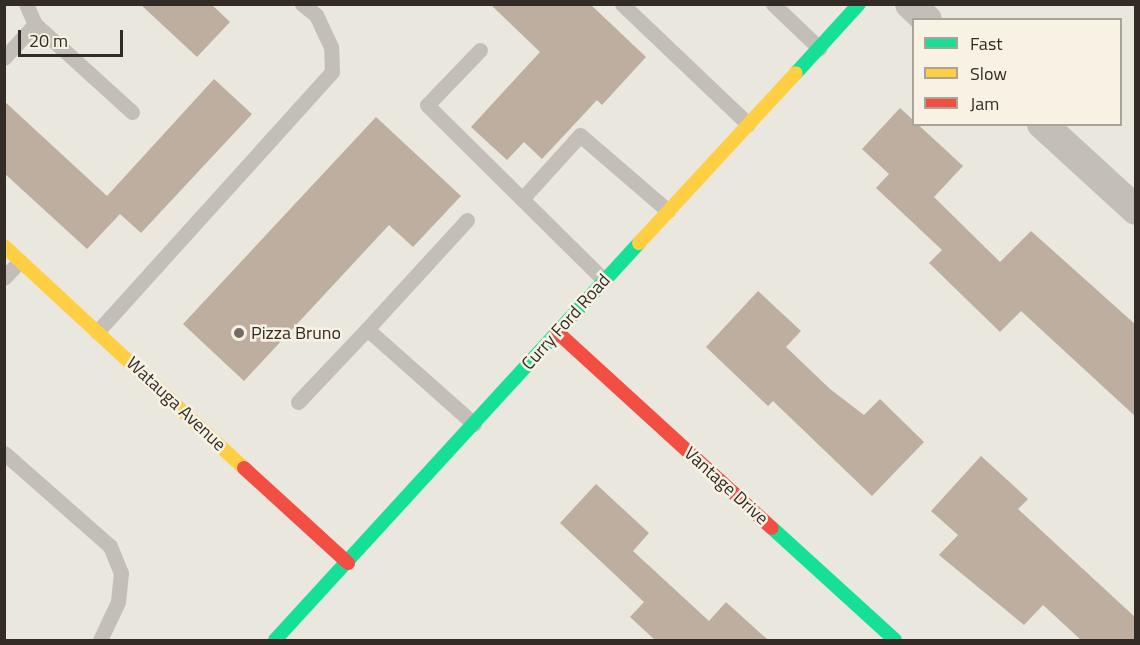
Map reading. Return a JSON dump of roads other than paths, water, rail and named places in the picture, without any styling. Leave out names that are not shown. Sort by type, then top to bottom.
[{"type":"street","name":"Curry Ford Road","points":[[275,640],[474,424],[556,331],[859,4]]},
{"type":"street","points":[[910,4],[925,18]]},
{"type":"street","points":[[1044,126],[1136,210]]},
{"type":"street","name":"Watauga Avenue","points":[[4,246],[348,562]]},
{"type":"street","name":"Vantage Drive","points":[[556,331],[895,640]]},
{"type":"lane","points":[[26,4],[35,24],[132,112]]},
{"type":"lane","points":[[97,332],[332,72],[331,47],[316,15],[302,4]]},
{"type":"lane","points":[[622,4],[748,124]]},
{"type":"lane","points":[[773,4],[819,48]]},
{"type":"lane","points":[[4,58],[35,24]]},
{"type":"lane","points":[[480,50],[428,105],[604,280]]},
{"type":"lane","points":[[522,199],[580,135],[668,211]]},
{"type":"lane","points":[[298,402],[467,220]]},
{"type":"lane","points":[[4,278],[20,261]]},
{"type":"lane","points":[[367,329],[474,424]]},
{"type":"lane","points":[[4,453],[110,546],[122,573],[118,602],[100,640]]},
{"type":"place","name":"Pizza Bruno","points":[[239,333]]}]
